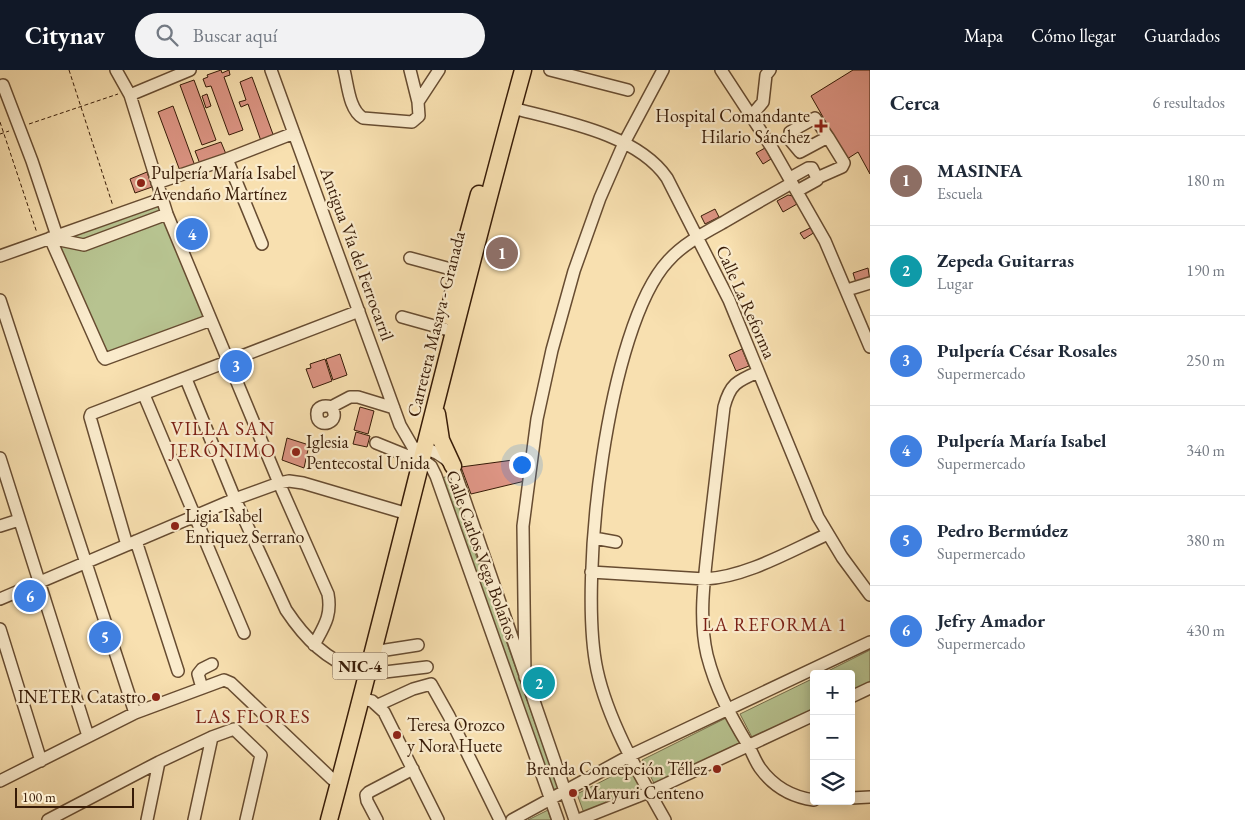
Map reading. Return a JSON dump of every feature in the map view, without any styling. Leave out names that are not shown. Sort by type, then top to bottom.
[{"type":"highway","name":"Carretera Masaya - Granada","points":[[321,820],[364,673],[419,454],[458,271],[512,70]]},
{"type":"highway","name":"Carretera Masaya - Granada","points":[[419,454],[436,401],[523,70]]},
{"type":"highway","points":[[436,401],[441,440],[453,466]]},
{"type":"highway","name":"Carretera Masaya - Granada","points":[[329,820],[362,700],[364,673],[373,652],[404,513]]},
{"type":"street","points":[[116,70],[129,93],[167,214],[279,483],[328,594],[330,606],[328,617],[314,645]]},
{"type":"street","points":[[129,93],[188,70]]},
{"type":"street","name":"Antigua Vía del Ferrocarril","points":[[271,70],[400,425],[419,454]]},
{"type":"street","points":[[344,70],[354,108],[358,115],[363,118],[412,122],[419,116],[418,102],[410,70]]},
{"type":"street","points":[[418,102],[439,70]]},
{"type":"street","points":[[550,70],[628,90]]},
{"type":"street","points":[[525,677],[523,526],[537,419],[552,350],[574,271],[600,198],[624,143],[663,70]]},
{"type":"street","points":[[722,70],[752,115],[825,240],[870,347]]},
{"type":"street","points":[[752,115],[763,102],[766,75],[770,70]]},
{"type":"street","points":[[3,86],[19,127],[49,238],[105,359],[211,320]]},
{"type":"street","name":"Calle La Reforma","points":[[512,108],[601,133],[624,143],[660,167],[729,300],[818,517],[870,595]]},
{"type":"street","points":[[157,183],[227,159],[294,132]]},
{"type":"street","points":[[665,820],[629,756],[606,702],[594,653],[590,609],[591,572],[604,448],[615,390],[634,325],[653,282],[667,261],[698,237],[793,184],[810,167],[817,178],[844,165],[828,138]]},
{"type":"street","points":[[227,159],[262,244]]},
{"type":"street","points":[[0,256],[161,199]]},
{"type":"street","points":[[49,238],[84,245],[167,214]]},
{"type":"street","points":[[410,258],[458,271]]},
{"type":"street","points":[[847,290],[870,283]]},
{"type":"street","points":[[0,300],[136,713]]},
{"type":"street","points":[[178,671],[132,543],[90,417],[93,413],[186,379],[359,311]]},
{"type":"street","points":[[402,317],[445,329]]},
{"type":"street","points":[[758,372],[735,383],[729,389],[724,407],[705,579],[704,622],[707,654],[714,679],[727,710],[759,767],[786,792],[810,799]]},
{"type":"street","points":[[186,379],[235,499],[286,610],[296,624],[314,645],[340,664],[364,673],[427,667]]},
{"type":"street","points":[[144,395],[244,633]]},
{"type":"street","points":[[331,407],[350,397],[358,397],[394,408]]},
{"type":"street","points":[[376,443],[419,454]]},
{"type":"street","name":"Calle Carlos Vega Bolaños","points":[[419,454],[445,457],[453,466],[525,677],[577,820]]},
{"type":"street","name":"Calle Carlos Vega Bolaños","points":[[419,454],[431,466],[436,476],[558,820]]},
{"type":"street","points":[[0,458],[2,472],[40,582],[88,736]]},
{"type":"street","points":[[0,599],[196,515],[279,483],[289,481],[303,483],[404,513]]},
{"type":"street","points":[[0,526],[19,520]]},
{"type":"street","points":[[591,572],[705,579],[722,578],[739,573],[828,534]]},
{"type":"street","points":[[594,538],[616,542]]},
{"type":"street","points":[[0,629],[41,761]]},
{"type":"street","points":[[512,820],[629,756],[870,642]]},
{"type":"street","points":[[373,652],[418,645]]},
{"type":"street","points":[[202,688],[198,674],[202,669],[212,664]]},
{"type":"street","points":[[0,782],[136,713],[224,680],[231,683],[332,779]]},
{"type":"street","points":[[378,706],[413,689],[431,684],[500,820]]},
{"type":"street","points":[[855,695],[870,688]]},
{"type":"street","points":[[362,700],[372,702],[384,712],[438,820]]},
{"type":"street","points":[[577,820],[649,792],[810,718]]},
{"type":"street","points":[[48,820],[159,762],[212,737],[234,729],[261,755],[246,820]]},
{"type":"street","points":[[194,820],[212,737]]},
{"type":"street","points":[[147,820],[159,762]]},
{"type":"street","points":[[377,820],[367,801],[366,795],[413,769]]},
{"type":"street","points":[[855,798],[870,797]]},
{"type":"path","points":[[69,70],[116,214]]},
{"type":"path","points":[[0,134],[82,106],[129,93]]},
{"type":"path","points":[[0,122],[49,238]]},
{"type":"green space","points":[[161,199],[211,320],[108,359],[50,238]]},
{"type":"green space","points":[[448,476],[559,791],[552,794],[442,478]]},
{"type":"green space","points":[[870,650],[870,684],[855,691],[855,670],[830,670]]},
{"type":"green space","points":[[810,680],[810,714],[754,741],[740,714]]},
{"type":"green space","points":[[726,718],[741,746],[655,785],[642,760]]},
{"type":"green space","points":[[630,767],[641,791],[585,816],[577,794]]},
{"type":"green space","points":[[548,810],[551,820],[528,820]]},
{"type":"building","points":[[221,70],[222,73],[229,70],[230,75],[224,77],[243,130],[229,135],[211,86],[206,87],[203,79],[208,77],[207,75]]},
{"type":"building","points":[[853,70],[870,70],[870,174],[858,152],[847,159],[811,96]]},
{"type":"building","points":[[252,77],[274,137],[261,141],[248,104],[241,107],[239,102],[246,100],[240,82]]},
{"type":"building","points":[[194,80],[216,140],[202,145],[180,85]]},
{"type":"building","points":[[207,94],[211,106],[206,108],[202,96]]},
{"type":"building","points":[[173,106],[195,166],[180,171],[158,112]]},
{"type":"building","points":[[221,142],[226,154],[200,164],[195,151]]},
{"type":"building","points":[[765,148],[771,159],[763,164],[756,153]]},
{"type":"building","name":"Pulpería María Isabel Avendaño Martínez","points":[[147,172],[152,187],[135,193],[130,179]]},
{"type":"building","points":[[788,195],[793,196],[797,204],[783,212],[777,201]]},
{"type":"building","points":[[715,209],[719,217],[705,224],[701,216]]},
{"type":"building","points":[[812,227],[815,232],[804,239],[800,233]]},
{"type":"building","points":[[868,268],[870,281],[857,286],[853,273]]},
{"type":"building","points":[[742,349],[749,366],[736,371],[729,355]]},
{"type":"building","points":[[340,354],[347,375],[333,380],[326,359]]},
{"type":"building","points":[[325,359],[332,381],[313,388],[306,369],[311,368],[310,364]]},
{"type":"building","points":[[360,407],[374,411],[368,434],[354,430]]},
{"type":"building","points":[[356,432],[370,436],[367,447],[353,444]]},
{"type":"building","name":"Iglesia Pentecostal Unida","points":[[287,438],[309,445],[304,468],[282,460]]},
{"type":"building","points":[[528,458],[525,481],[471,494],[461,467]]},
{"type":"place","name":"Hospital Comandante Hilario Sánchez","points":[[821,126]]},
{"type":"place","name":"Pulpería María Isabel Avendaño Martínez","points":[[141,183]]},
{"type":"place","name":"Pulpería María Isabel","points":[[192,234]]},
{"type":"place","name":"MASINFA","points":[[502,253]]},
{"type":"place","name":"Pulpería César Rosales","points":[[236,366]]},
{"type":"place","name":"Iglesia Pentecostal Unida","points":[[296,452]]},
{"type":"place","name":"Ligia Isabel Enriquez Serrano","points":[[175,526]]},
{"type":"place","name":"Jefry Amador","points":[[30,596]]},
{"type":"place","name":"Pedro Bermúdez","points":[[105,637]]},
{"type":"place","name":"Zepeda Guitarras","points":[[539,683]]},
{"type":"place","name":"INETER Catastro","points":[[156,697]]},
{"type":"place","name":"Teresa Orozco y Nora Huete","points":[[397,735]]},
{"type":"place","name":"Brenda Concepción Téllez","points":[[717,769]]},
{"type":"place","name":"Maryuri Centeno","points":[[573,793]]},
{"type":"district","name":"VILLA SAN JERÓNIMO","points":[[223,439]]},
{"type":"district","name":"LA REFORMA 1","points":[[775,624]]},
{"type":"district","name":"LAS FLORES","points":[[253,716]]}]
